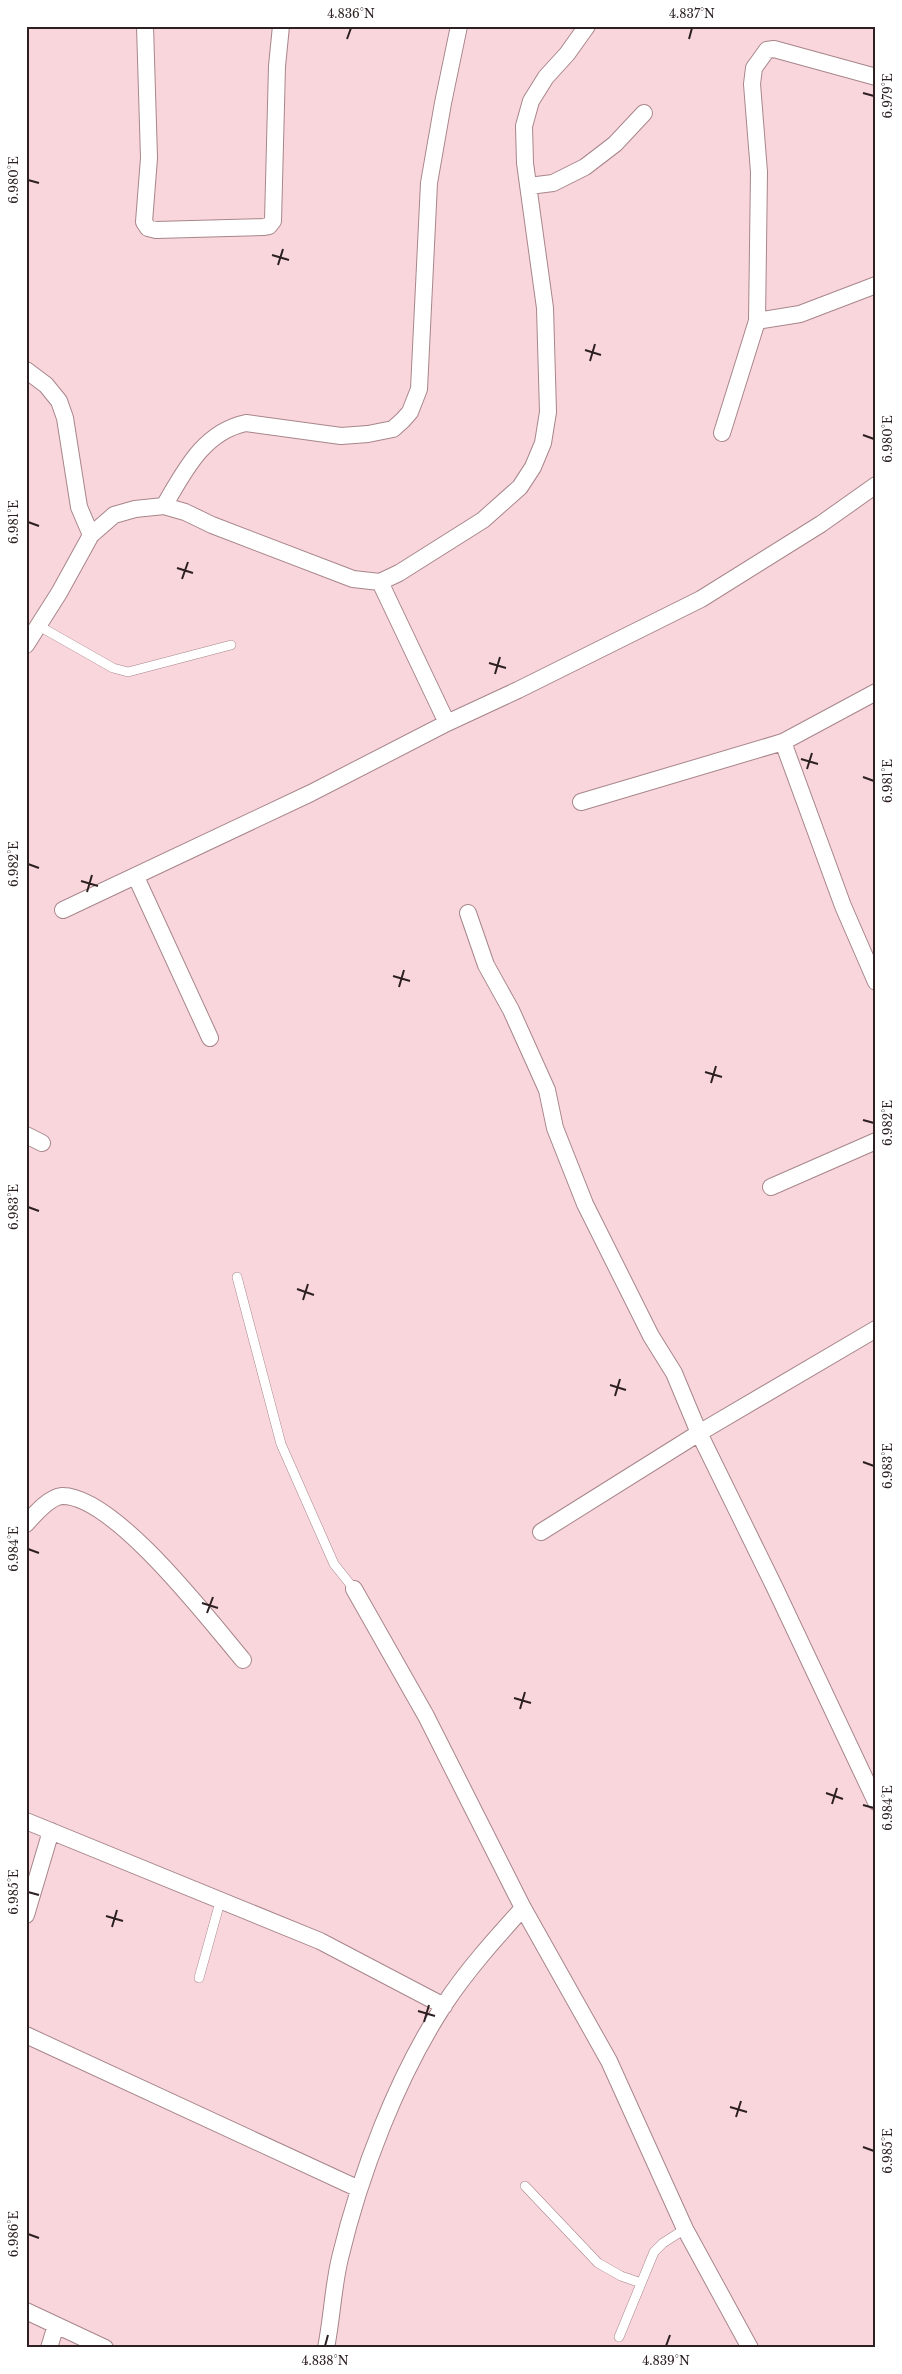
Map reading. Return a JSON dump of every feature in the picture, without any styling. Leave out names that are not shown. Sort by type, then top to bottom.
[{"type":"street","points":[[145,26],[149,158],[144,222],[148,228],[156,230],[263,227],[269,226],[273,221],[277,66],[282,26]]},
{"type":"street","points":[[164,506],[193,458],[210,440],[231,426],[246,423],[341,436],[393,429],[410,412],[419,389],[430,183],[443,102],[460,26]]},
{"type":"street","points":[[26,646],[91,535],[114,516],[135,509],[164,506],[185,512],[212,525],[353,579],[380,582],[421,560],[483,520],[520,487],[533,467],[543,443],[548,412],[545,308],[529,186],[524,126],[531,102],[546,77],[567,54],[587,26]]},
{"type":"street","points":[[722,433],[757,321],[760,211],[752,84],[754,68],[767,50],[774,49],[876,77]]},
{"type":"street","points":[[529,186],[553,184],[585,167],[615,144],[644,113]]},
{"type":"street","points":[[757,321],[800,314],[876,285]]},
{"type":"street","points":[[26,370],[46,385],[60,401],[79,507],[91,535]]},
{"type":"street","points":[[63,910],[311,793],[447,723],[701,599],[821,524],[876,485]]},
{"type":"street","points":[[380,582],[413,656],[447,723]]},
{"type":"street","points":[[581,802],[783,742],[876,692]]},
{"type":"street","points":[[783,742],[843,906],[876,982]]},
{"type":"street","points":[[136,877],[210,1038]]},
{"type":"street","points":[[468,913],[486,965],[511,1010],[547,1090],[556,1128],[585,1204],[651,1336],[674,1373],[699,1433],[776,1588],[876,1802]]},
{"type":"street","points":[[26,1135],[42,1143]]},
{"type":"street","points":[[771,1187],[876,1141]]},
{"type":"street","points":[[541,1532],[699,1433],[876,1329]]},
{"type":"street","points":[[26,1524],[52,1500],[60,1496],[71,1498],[101,1510],[161,1563],[243,1660]]},
{"type":"street","points":[[354,1589],[426,1716],[523,1908],[608,2061],[685,2229],[750,2348]]},
{"type":"street","points":[[26,1821],[220,1902],[320,1941],[444,2006]]},
{"type":"street","points":[[26,1915],[51,1831]]},
{"type":"street","points":[[326,2348],[340,2259],[358,2189],[406,2070],[444,2006],[482,1953],[523,1908]]},
{"type":"street","points":[[26,2035],[358,2189]]},
{"type":"street","points":[[26,2311],[105,2348]]},
{"type":"street","points":[[49,2348],[56,2325]]},
{"type":"lane","points":[[38,626],[113,668],[128,672],[230,645]]},
{"type":"lane","points":[[237,1276],[281,1444],[334,1564],[354,1589]]},
{"type":"lane","points":[[199,1978],[220,1902]]},
{"type":"lane","points":[[525,2186],[598,2263],[621,2276],[641,2283]]},
{"type":"lane","points":[[619,2337],[641,2283],[658,2248],[685,2229]]}]
